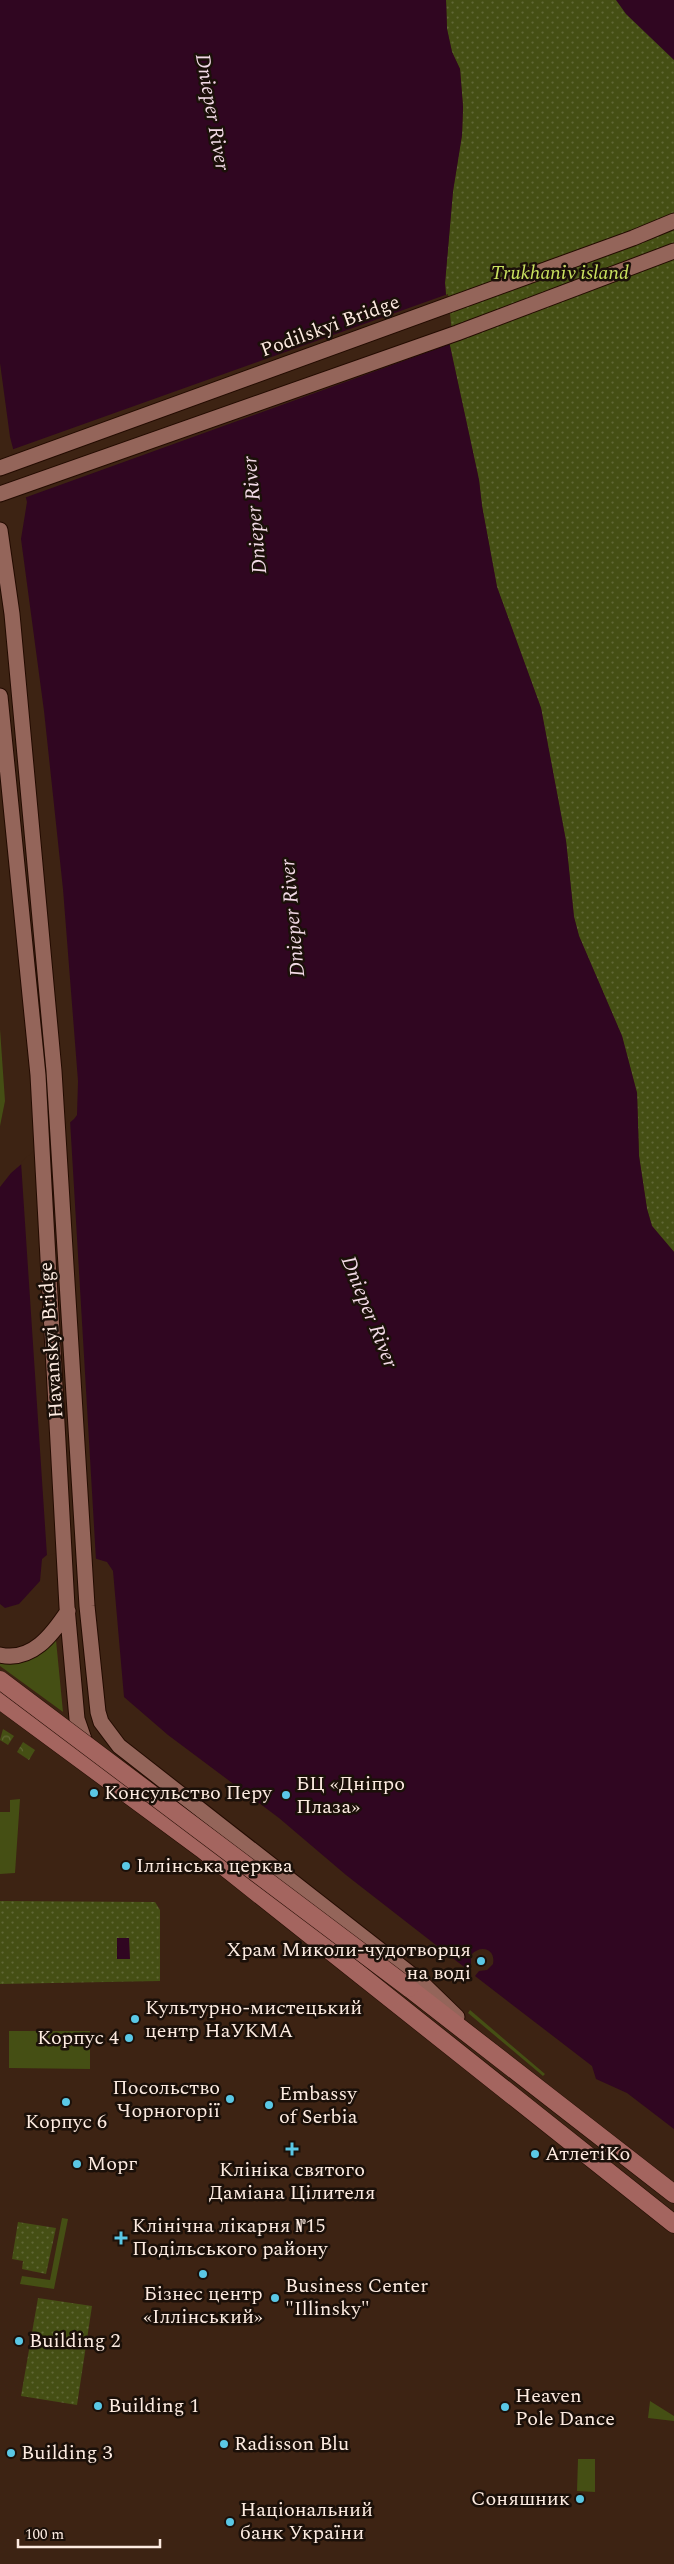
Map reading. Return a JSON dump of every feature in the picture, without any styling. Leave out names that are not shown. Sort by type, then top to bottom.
[{"type":"main road","name":"Podilskyi Bridge","points":[[0,468],[633,238],[674,221]]},
{"type":"main road","points":[[0,494],[457,332],[674,251]]},
{"type":"main road","name":"Havanskyi Bridge","points":[[0,530],[12,614],[54,1071],[87,1606],[98,1712],[101,1722],[119,1746],[422,1984],[506,2065]]},
{"type":"main road","name":"Havanskyi Bridge","points":[[0,696],[38,1074],[68,1609],[79,1730],[85,1745],[103,1774]]},
{"type":"main road","points":[[0,1654],[18,1655],[41,1645],[50,1637],[68,1609]]},
{"type":"main road","points":[[0,1680],[409,1988],[674,2194]]},
{"type":"main road","points":[[0,1700],[103,1774],[210,1855],[674,2224]]},
{"type":"main road","points":[[596,2133],[674,2179]]},
{"type":"green space","name":"Trukhaniv island","points":[[446,0],[674,0],[674,1252],[652,1226],[647,1209],[639,1156],[637,1093],[622,1036],[579,936],[574,917],[566,841],[541,708],[497,587],[479,480],[450,346],[445,283],[453,191],[462,135],[463,107],[460,69],[452,52],[447,29]]},
{"type":"green space","points":[[0,1029],[5,1101],[0,1126]]},
{"type":"green space","points":[[56,1640],[63,1712],[0,1666],[0,1663],[16,1664],[31,1659]]},
{"type":"green space","points":[[3,1729],[14,1736],[8,1745],[0,1740]]},
{"type":"green space","points":[[23,1742],[35,1750],[29,1760],[17,1752]]},
{"type":"green space","points":[[20,1799],[15,1873],[0,1874],[0,1812],[10,1812],[10,1800]]},
{"type":"green space","points":[[0,1901],[155,1902],[160,1910],[160,1981],[0,1984]]},
{"type":"green space","points":[[470,2010],[545,2074],[543,2076],[468,2013]]},
{"type":"green space","points":[[9,2031],[90,2031],[90,2069],[9,2068]]},
{"type":"green space","points":[[62,2218],[68,2219],[54,2289],[20,2284],[22,2276],[50,2280]]},
{"type":"green space","points":[[18,2222],[56,2228],[46,2274],[22,2269],[23,2261],[12,2259]]},
{"type":"green space","points":[[38,2298],[92,2306],[77,2405],[21,2396]]},
{"type":"green space","points":[[650,2401],[674,2416],[674,2421],[648,2418]]},
{"type":"green space","points":[[578,2459],[595,2459],[595,2492],[577,2491]]},
{"type":"water","name":"Dnieper River","points":[[0,0],[446,0],[447,29],[452,52],[460,69],[463,107],[462,135],[453,191],[445,283],[450,346],[479,480],[497,587],[541,708],[566,841],[574,917],[579,936],[622,1036],[637,1093],[639,1156],[647,1209],[652,1226],[674,1252],[674,2129],[627,2093],[596,2079],[592,2066],[475,1976],[479,1971],[487,1970],[493,1964],[490,1952],[483,1949],[471,1955],[471,1965],[468,1970],[346,1875],[279,1818],[168,1735],[124,1697],[113,1571],[107,1562],[70,1551],[53,1550],[42,1559],[40,1581],[19,1604],[5,1608],[0,1604],[0,1187],[11,1173],[77,1115],[78,1081],[63,889],[44,711],[21,539],[27,502],[10,437],[0,363]]},
{"type":"water","points":[[616,0],[674,0],[674,60],[626,14]]},
{"type":"water","points":[[117,1938],[129,1938],[130,1959],[117,1959]]},
{"type":"pier","points":[[448,294],[453,343],[24,498],[11,450]]},
{"type":"pier","points":[[70,1120],[96,1560],[59,1552],[47,1556],[21,1162]]},
{"type":"place","name":"Консульство Перу","points":[[94,1793]]},
{"type":"place","name":"БЦ «Дніпро Плаза»","points":[[286,1795]]},
{"type":"place","name":"Іллінська церква","points":[[126,1866]]},
{"type":"place","name":"Храм Миколи-чудотворця на воді","points":[[481,1961]]},
{"type":"place","name":"Культурно-мистецький центр НаУКМА","points":[[135,2019]]},
{"type":"place","name":"Корпус 4","points":[[129,2038]]},
{"type":"place","name":"Посольство Чорногорії","points":[[230,2099]]},
{"type":"place","name":"Корпус 6","points":[[66,2102]]},
{"type":"place","name":"Embassy of Serbia","points":[[269,2105]]},
{"type":"place","name":"Клініка святого Даміана Цілителя","points":[[292,2149]]},
{"type":"place","name":"АтлетіКо","points":[[535,2154]]},
{"type":"place","name":"Морг","points":[[77,2164]]},
{"type":"place","name":"Клінічна лікарня №15 Подільського району","points":[[121,2238]]},
{"type":"place","name":"Бізнес центр «Іллінський»","points":[[203,2274]]},
{"type":"place","name":"Business Center \"Illinsky\"","points":[[275,2298]]},
{"type":"place","name":"Building 2","points":[[19,2341]]},
{"type":"place","name":"Building 1","points":[[98,2406]]},
{"type":"place","name":"Heaven Pole Dance","points":[[505,2407]]},
{"type":"place","name":"Radisson Blu","points":[[224,2444]]},
{"type":"place","name":"Building 3","points":[[11,2453]]},
{"type":"place","name":"Соняшник","points":[[580,2499]]},
{"type":"place","name":"Національний банк України","points":[[230,2522]]}]
